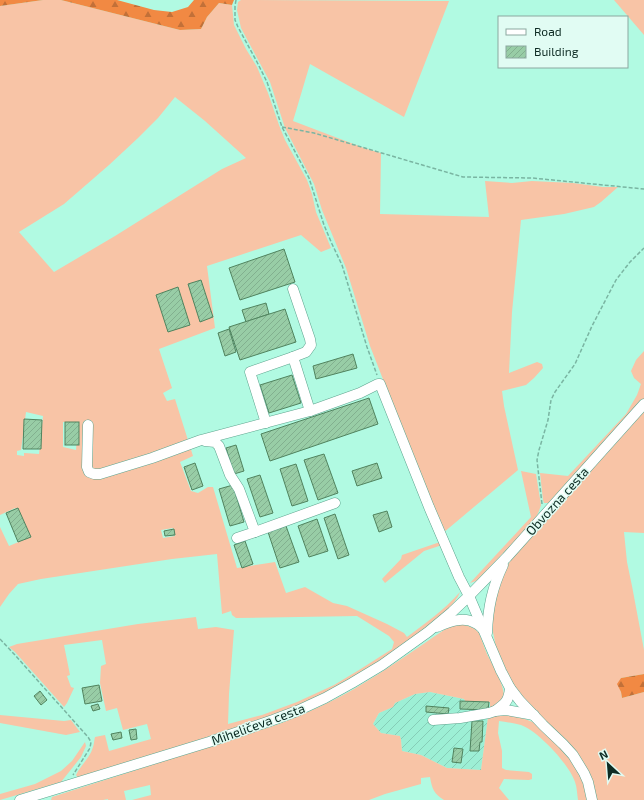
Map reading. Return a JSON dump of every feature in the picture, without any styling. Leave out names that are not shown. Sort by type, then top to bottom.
[{"type":"street","points":[[266,423],[250,372],[306,352],[311,345],[293,289]]},
{"type":"street","points":[[293,357],[310,412]]},
{"type":"street","points":[[88,425],[87,467],[89,472],[100,474],[152,458],[201,440],[310,412],[379,384],[459,577],[469,596],[501,671],[510,688],[534,716],[563,744],[576,760],[588,782],[592,800]]},
{"type":"street","name":"Obvozna cesta","points":[[469,596],[507,558],[644,404]]},
{"type":"street","points":[[201,440],[215,442],[219,446],[230,475],[239,489],[254,532]]},
{"type":"street","points":[[237,538],[335,503]]},
{"type":"street","points":[[485,633],[493,590],[499,573],[507,558]]},
{"type":"street","name":"Miheličeva cesta","points":[[20,800],[41,797],[68,785],[243,731],[298,711],[352,683],[382,665],[428,632],[469,596]]},
{"type":"street","points":[[428,632],[459,620],[469,620],[476,623],[485,633]]},
{"type":"street","points":[[495,711],[506,702],[509,696],[510,688]]},
{"type":"street","points":[[433,720],[460,718],[506,710],[534,716]]},
{"type":"path","points":[[236,0],[235,20],[267,82],[282,126],[309,178],[324,225],[342,265],[379,384]]},
{"type":"path","points":[[282,126],[314,133],[463,177],[532,178],[644,189]]},
{"type":"path","points":[[544,516],[537,460],[538,450],[548,420],[551,400],[575,364],[592,326],[616,280],[630,262],[644,248]]},
{"type":"path","points":[[0,639],[91,742],[90,748],[73,774],[68,785]]},
{"type":"shaded area","points":[[43,0],[61,0],[180,30],[201,29],[207,17],[219,3],[232,5],[234,25],[257,67],[285,140],[307,180],[316,212],[331,248],[321,252],[301,235],[207,266],[215,328],[159,349],[172,388],[163,393],[167,401],[175,399],[193,456],[180,462],[191,491],[198,493],[208,487],[213,487],[237,568],[275,562],[286,593],[305,587],[333,603],[347,606],[387,624],[404,633],[407,637],[454,599],[460,592],[458,597],[448,609],[391,654],[348,680],[303,703],[256,722],[78,778],[76,775],[92,751],[95,737],[105,735],[109,751],[151,739],[147,724],[123,730],[117,708],[106,711],[100,683],[101,666],[106,664],[102,640],[64,645],[70,675],[67,676],[71,687],[74,688],[64,707],[9,647],[17,644],[138,624],[196,617],[198,629],[216,627],[234,630],[228,724],[262,715],[297,702],[334,685],[392,649],[394,642],[389,636],[357,616],[236,618],[232,615],[231,611],[222,614],[217,554],[172,559],[41,579],[18,584],[0,607],[0,527],[9,546],[28,538],[15,508],[0,515],[0,6]],"holes":[[[175,97],[205,121],[246,158],[222,169],[54,272],[19,232],[64,204],[109,165],[158,118]],[[26,412],[43,416],[39,454],[24,453],[24,456],[17,455],[17,451],[21,450]],[[63,422],[78,424],[76,450],[63,447]],[[173,528],[175,536],[163,538],[161,530]]]},
{"type":"shaded area","points":[[241,0],[449,1],[404,117],[310,64],[293,121],[381,153],[380,214],[489,217],[485,181],[512,183],[532,181],[618,187],[594,207],[564,214],[521,220],[512,312],[509,373],[537,362],[542,364],[543,368],[526,385],[502,391],[518,470],[443,533],[370,346],[346,268],[322,210],[314,184],[285,128],[270,82],[241,28],[237,10],[238,2]]},
{"type":"shaded area","points":[[614,0],[644,0],[644,35],[628,16]]},
{"type":"shaded area","points":[[644,351],[644,399],[552,500],[548,503],[544,503],[540,473],[568,476],[626,414],[637,395],[641,384],[634,378],[631,371],[636,360]]},
{"type":"shaded area","points":[[644,411],[644,533],[624,532],[627,562],[644,650],[644,674],[621,678],[618,684],[622,698],[644,692],[644,800],[595,800],[592,782],[512,684],[497,652],[492,627],[493,604],[507,566],[515,554]]},
{"type":"shaded area","points":[[521,471],[536,474],[541,505],[535,520],[476,581],[470,583],[531,517]]},
{"type":"shaded area","points":[[440,542],[442,545],[424,551],[385,583],[382,579],[401,559],[402,555]]},
{"type":"shaded area","points":[[455,624],[471,627],[479,633],[487,654],[501,682],[504,699],[490,709],[490,702],[465,701],[464,699],[430,692],[415,694],[395,703],[393,707],[379,713],[373,724],[381,733],[400,736],[402,751],[421,755],[447,768],[481,770],[488,717],[504,715],[525,719],[535,723],[566,753],[582,777],[588,800],[578,800],[576,784],[572,775],[560,758],[544,741],[528,728],[513,723],[499,721],[498,733],[502,751],[502,768],[506,770],[529,772],[532,774],[532,779],[529,780],[504,779],[499,788],[509,800],[444,800],[434,791],[430,777],[421,778],[421,784],[369,800],[132,800],[151,795],[150,785],[124,791],[126,800],[51,800],[52,797],[279,724],[307,712],[336,699],[366,682]]},
{"type":"shaded area","points":[[430,692],[464,699],[465,701],[490,702],[481,770],[447,768],[421,755],[402,751],[400,736],[381,733],[373,724],[379,713],[392,707],[395,703],[415,694]]},
{"type":"shaded area","points":[[0,715],[64,721],[71,720],[80,732],[66,735],[0,723]]},
{"type":"shaded area","points":[[85,742],[86,746],[81,757],[61,782],[0,800],[0,794],[35,784],[61,771],[72,761]]},
{"type":"green space","points":[[0,0],[43,0],[0,6]]},
{"type":"green space","points":[[61,0],[117,0],[154,10],[172,12],[188,7],[194,0],[234,0],[232,5],[219,3],[207,17],[201,29],[180,30]]},
{"type":"green space","points":[[644,674],[644,692],[622,698],[617,684],[621,678]]},
{"type":"building","points":[[284,249],[295,282],[240,300],[229,268]]},
{"type":"building","points":[[201,280],[213,317],[200,322],[188,284]]},
{"type":"building","points":[[178,287],[190,325],[168,332],[156,295]]},
{"type":"building","points":[[266,303],[269,314],[246,322],[242,310]]},
{"type":"building","points":[[285,309],[296,342],[240,360],[229,327]]},
{"type":"building","points":[[229,329],[236,352],[225,356],[218,333]]},
{"type":"building","points":[[353,354],[357,368],[316,379],[313,366]]},
{"type":"building","points":[[292,375],[301,403],[269,413],[260,385]]},
{"type":"building","points":[[369,398],[378,424],[270,461],[261,434]]},
{"type":"building","points":[[24,419],[42,420],[41,449],[23,449]]},
{"type":"building","points":[[65,422],[79,422],[79,445],[65,445]]},
{"type":"building","points":[[236,445],[244,471],[234,474],[226,448]]},
{"type":"building","points":[[324,454],[338,493],[318,500],[304,460]]},
{"type":"building","points":[[195,463],[203,486],[192,490],[184,467]]},
{"type":"building","points":[[377,463],[382,478],[357,486],[352,471]]},
{"type":"building","points":[[296,464],[308,501],[292,506],[280,469]]},
{"type":"building","points":[[260,475],[273,513],[260,517],[247,479]]},
{"type":"building","points":[[233,485],[244,522],[230,526],[219,489]]},
{"type":"building","points":[[18,508],[31,537],[18,542],[6,513]]},
{"type":"building","points":[[387,511],[392,527],[379,532],[373,515]]},
{"type":"building","points":[[335,514],[349,555],[338,559],[324,518]]},
{"type":"building","points":[[317,519],[328,551],[309,557],[298,526]]},
{"type":"building","points":[[286,526],[299,562],[280,568],[268,532]]},
{"type":"building","points":[[174,529],[175,535],[165,536],[164,531]]},
{"type":"building","points":[[245,541],[253,564],[242,568],[234,545]]},
{"type":"building","points":[[99,685],[102,701],[85,704],[82,688]]},
{"type":"building","points":[[40,691],[47,700],[41,705],[34,696]]},
{"type":"building","points":[[460,701],[489,702],[488,710],[460,709]]},
{"type":"building","points":[[98,704],[100,709],[93,711],[91,706]]},
{"type":"building","points":[[426,706],[449,708],[448,714],[426,712]]},
{"type":"building","points":[[472,721],[483,721],[482,742],[480,742],[479,751],[470,751]]},
{"type":"building","points":[[136,729],[137,739],[131,740],[129,730]]},
{"type":"building","points":[[121,732],[122,738],[113,740],[111,734]]},
{"type":"building","points":[[454,748],[463,749],[461,763],[452,762]]}]
